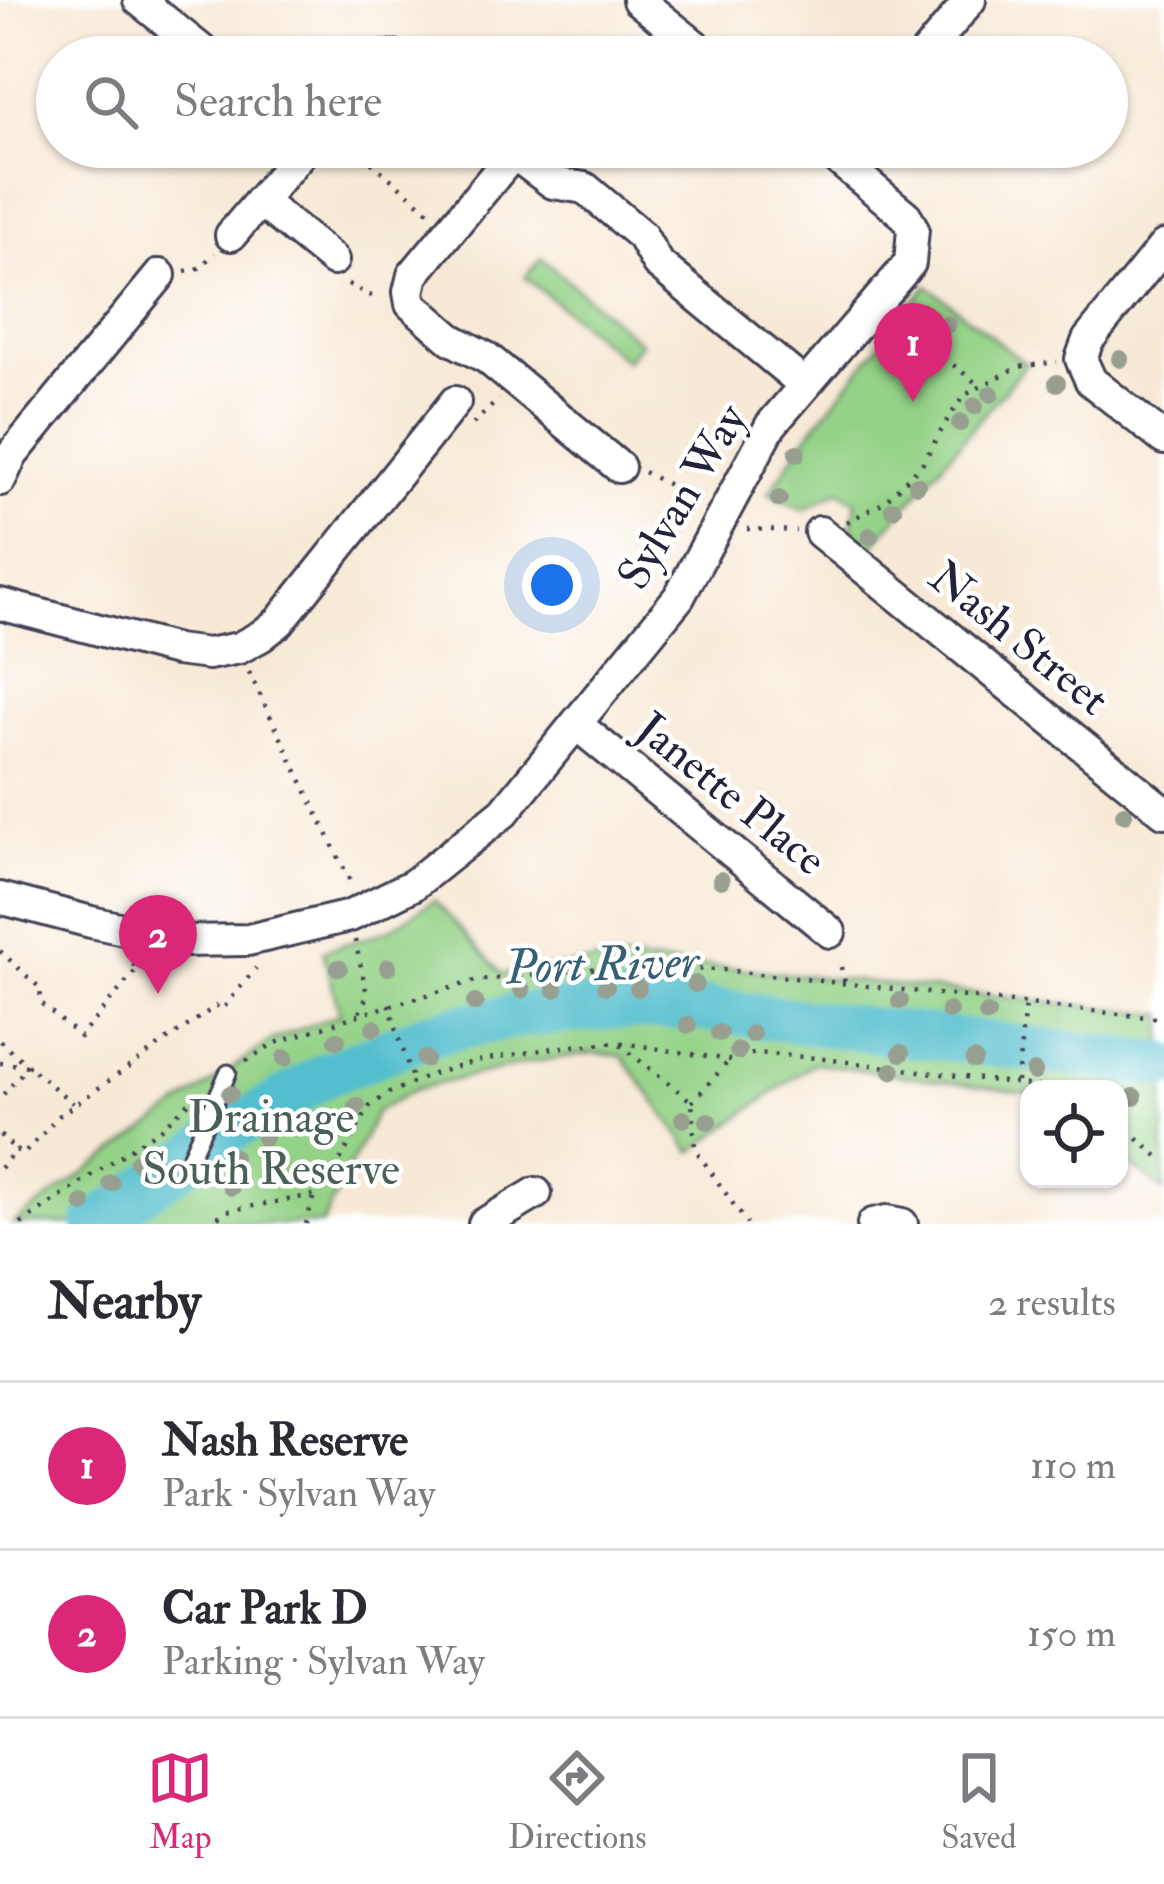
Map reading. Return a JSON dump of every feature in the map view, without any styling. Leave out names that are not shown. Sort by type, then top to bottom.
[{"type":"street","points":[[139,0],[184,36]]},
{"type":"street","points":[[638,0],[683,36]]},
{"type":"street","points":[[940,36],[970,0]]},
{"type":"street","points":[[231,236],[288,168]]},
{"type":"street","points":[[497,168],[413,275],[411,304],[451,339],[487,358],[617,466]]},
{"type":"street","points":[[532,168],[553,183],[585,188],[642,236],[657,263],[806,385]]},
{"type":"street","name":"Sylvan Way","points":[[0,898],[180,940],[248,940],[350,916],[413,885],[490,825],[679,597],[771,425],[910,263],[913,229],[906,216],[854,168]]},
{"type":"street","points":[[260,201],[333,260]]},
{"type":"street","points":[[1164,246],[1088,340],[1081,359],[1091,381],[1164,439]]},
{"type":"street","points":[[0,480],[12,454],[160,275]]},
{"type":"street","points":[[0,604],[176,650],[208,654],[239,648],[278,622],[455,401]]},
{"type":"street","name":"Nash Street","points":[[820,532],[1164,812]]},
{"type":"street","name":"Janette Place","points":[[576,724],[830,932]]},
{"type":"street","points":[[484,1224],[536,1193]]},
{"type":"street","points":[[873,1224],[902,1224]]},
{"type":"lane","points":[[190,1157],[228,1073]]},
{"type":"path","points":[[378,168],[452,229]]},
{"type":"path","points":[[160,275],[199,268],[231,236]]},
{"type":"path","points":[[333,260],[334,270],[368,295],[388,298],[409,292]]},
{"type":"path","points":[[893,316],[981,387]]},
{"type":"path","points":[[852,520],[884,502],[922,464],[965,395],[1018,367],[1081,359]]},
{"type":"path","points":[[617,466],[632,466],[706,504]]},
{"type":"path","points":[[739,529],[820,532]]},
{"type":"path","points":[[239,648],[355,891],[345,895],[366,990],[358,1015]]},
{"type":"path","points":[[0,951],[41,988],[40,1002],[80,1037],[141,971],[131,963],[135,952]]},
{"type":"path","points":[[0,1135],[24,1154],[60,1115],[216,1006],[222,1010],[255,971],[257,961]]},
{"type":"path","points":[[841,967],[845,983]]},
{"type":"path","points":[[21,1224],[273,1044],[389,1004],[475,982],[609,968],[723,970],[1164,1018]]},
{"type":"path","points":[[1017,1082],[1026,1001]]},
{"type":"path","points":[[389,1004],[413,1082]]},
{"type":"path","points":[[0,1041],[75,1105]]},
{"type":"path","points":[[208,1224],[226,1211],[314,1195],[328,1184],[369,1107],[413,1082],[476,1061],[616,1042],[730,1060],[776,1054],[1020,1082]]},
{"type":"path","points":[[616,1042],[692,1102]]},
{"type":"path","points":[[730,1060],[692,1102],[695,1149],[747,1224]]},
{"type":"path","points":[[0,1063],[28,1066]]},
{"type":"path","points":[[0,1098],[28,1066]]},
{"type":"path","points":[[1128,1131],[1164,1161]]},
{"type":"path","points":[[0,1168],[16,1150]]},
{"type":"path","points":[[306,1224],[314,1195]]},
{"type":"green space","points":[[541,258],[641,343],[626,361],[525,277]]},
{"type":"green space","points":[[927,285],[1026,364],[867,553],[852,529],[856,501],[839,491],[803,510],[769,493],[810,432]]},
{"type":"green space","name":"Drainage South Reserve","points":[[434,900],[502,974],[609,960],[736,968],[1164,1014],[1164,1191],[1128,1162],[1128,1080],[1020,1080],[1020,1092],[814,1063],[692,1152],[622,1056],[592,1053],[416,1089],[377,1111],[322,1224],[13,1224],[272,1040],[340,1014],[323,951],[389,930]]},
{"type":"waterway","name":"Port River","points":[[95,1224],[230,1131],[325,1075],[432,1033],[514,1016],[616,1007],[692,1008],[1164,1065]]},
{"type":"place","name":"Nash Reserve","points":[[913,402]]},
{"type":"place","name":"Car Park D","points":[[158,994]]}]
